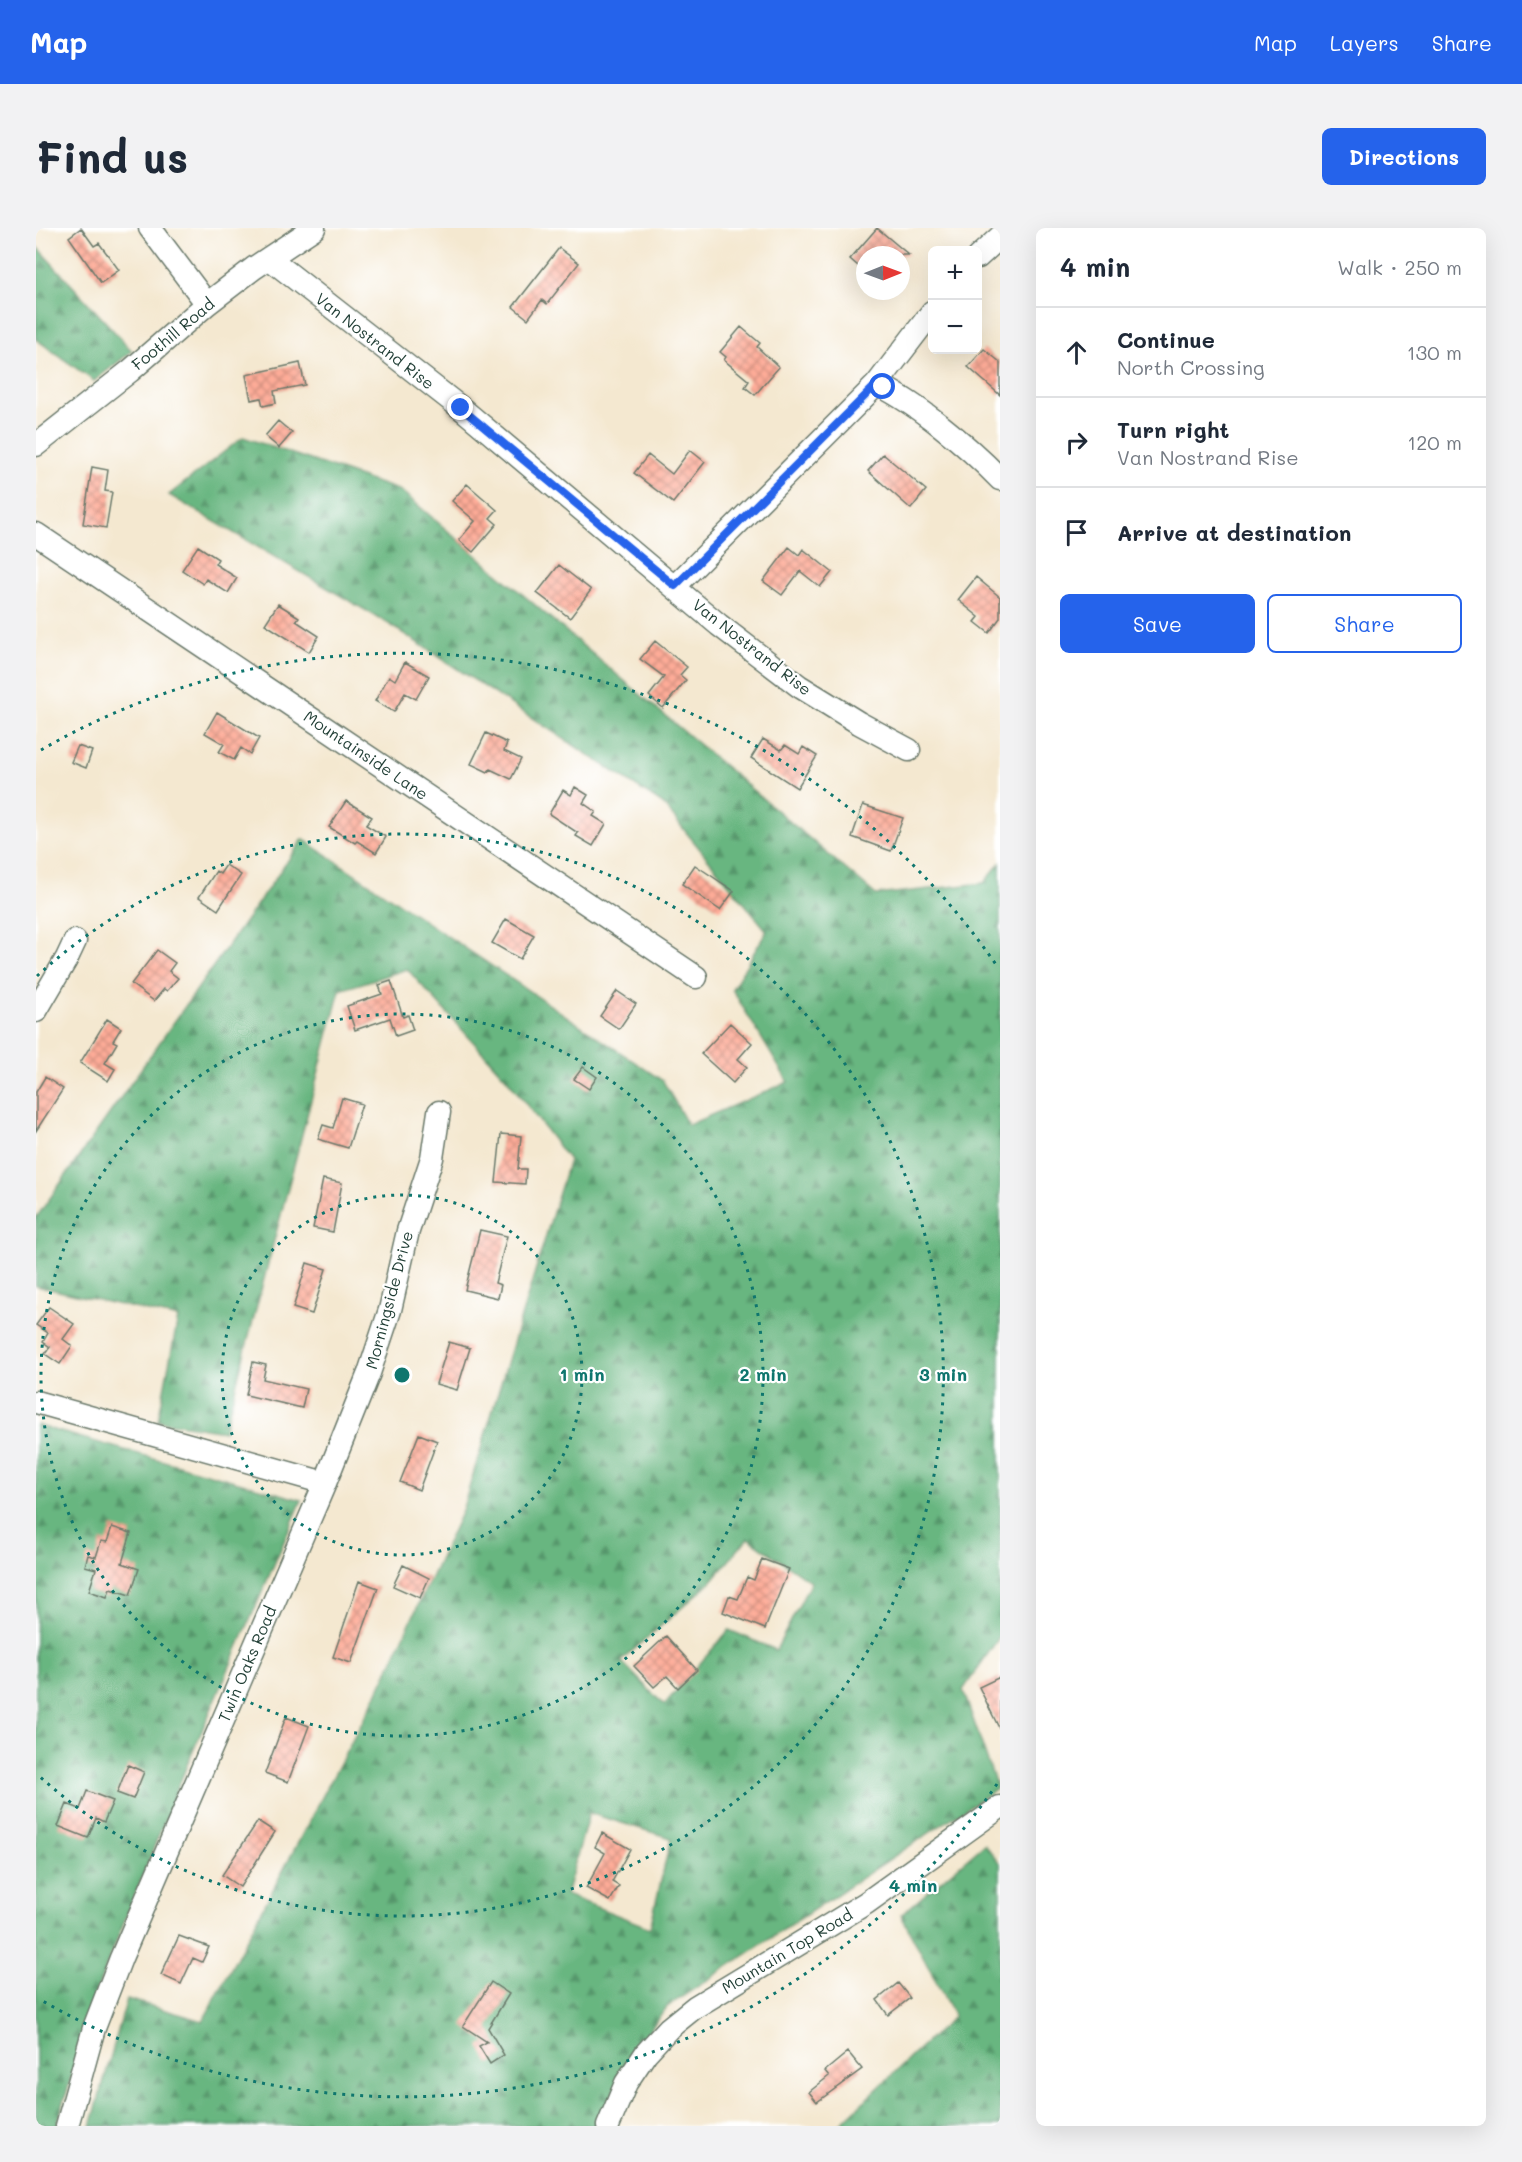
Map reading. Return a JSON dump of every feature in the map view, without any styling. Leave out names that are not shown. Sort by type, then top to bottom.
[{"type":"street","points":[[150,228],[207,304]]},
{"type":"street","name":"Foothill Road","points":[[36,445],[130,371],[207,304],[314,228]]},
{"type":"street","points":[[982,253],[1000,237]]},
{"type":"street","name":"Van Nostrand Rise","points":[[269,258],[461,408],[719,625],[799,686],[859,723],[909,750]]},
{"type":"street","points":[[675,586],[877,384],[928,318]]},
{"type":"street","points":[[877,384],[897,394],[977,455],[1000,479]]},
{"type":"street","name":"Mountainside Lane","points":[[36,534],[696,977]]},
{"type":"street","points":[[36,1011],[68,958],[75,941]]},
{"type":"street","name":"Morningside Drive","points":[[325,1483],[369,1373],[390,1311],[408,1231],[432,1158],[439,1112]]},
{"type":"street","points":[[36,1402],[325,1483]]},
{"type":"street","name":"Twin Oaks Road","points":[[67,2126],[94,2028],[121,1959],[325,1483]]},
{"type":"street","name":"Mountain Top Road","points":[[608,2126],[626,2083],[646,2053],[669,2028],[695,2007],[758,1971],[866,1903],[1000,1807]]},
{"type":"green space","points":[[36,246],[132,351],[94,381],[36,339]]},
{"type":"green space","points":[[243,437],[401,491],[876,895],[984,883],[1000,863],[1000,1636],[963,1690],[997,1788],[667,2007],[629,2057],[599,2126],[91,2126],[127,1999],[203,2021],[377,1694],[462,1511],[569,1160],[507,1079],[407,969],[340,990],[224,1431],[158,1421],[178,1318],[36,1286],[36,1218],[303,839],[663,1081],[688,1125],[788,1082],[732,989],[767,931],[663,804],[389,624],[169,495]],"holes":[[[748,1538],[811,1582],[776,1650],[729,1630],[664,1705],[621,1661],[710,1583]],[[589,1813],[671,1838],[650,1928],[566,1895]]]},
{"type":"green space","points":[[36,1425],[302,1500],[187,1765],[95,1994],[57,2126],[36,2126]]},
{"type":"green space","points":[[984,1844],[1000,1863],[1000,2126],[838,2126],[954,2016],[901,1915]]},
{"type":"building","points":[[81,228],[94,246],[99,243],[119,270],[101,283],[69,237]]},
{"type":"building","points":[[877,228],[898,246],[861,246]]},
{"type":"building","points":[[559,248],[579,263],[547,304],[542,300],[528,319],[513,307]]},
{"type":"building","points":[[856,252],[856,264],[850,259]]},
{"type":"building","points":[[741,327],[760,343],[757,347],[779,367],[755,395],[745,387],[749,381],[724,360],[726,357],[720,352]]},
{"type":"building","points":[[984,349],[1000,362],[1000,395],[968,367],[982,354]]},
{"type":"building","points":[[300,363],[305,385],[274,391],[276,403],[263,406],[261,398],[251,400],[246,375]]},
{"type":"building","points":[[278,421],[292,433],[279,448],[265,436]]},
{"type":"building","points":[[690,450],[705,462],[673,503],[634,473],[648,455],[672,474]]},
{"type":"building","points":[[883,454],[926,490],[911,509],[868,471]]},
{"type":"building","points":[[92,467],[108,470],[105,491],[112,492],[106,528],[83,524]]},
{"type":"building","points":[[467,484],[497,510],[490,518],[497,524],[473,552],[459,540],[475,521],[452,501]]},
{"type":"building","points":[[198,546],[218,559],[215,564],[237,578],[228,593],[206,579],[203,584],[182,570]]},
{"type":"building","points":[[789,547],[799,555],[803,549],[832,572],[820,587],[800,571],[782,595],[763,581]]},
{"type":"building","points":[[559,565],[591,590],[570,618],[537,593]]},
{"type":"building","points":[[976,577],[1000,597],[1000,618],[989,633],[975,622],[979,617],[958,600]]},
{"type":"building","points":[[278,604],[299,617],[296,621],[319,636],[309,652],[265,624]]},
{"type":"building","points":[[655,641],[687,667],[680,675],[686,680],[663,708],[649,696],[664,677],[640,659]]},
{"type":"building","points":[[405,662],[429,676],[416,699],[405,693],[394,712],[375,701],[389,676],[395,680]]},
{"type":"building","points":[[217,712],[259,738],[250,754],[241,748],[234,760],[219,752],[224,744],[205,733]]},
{"type":"building","points":[[486,733],[507,743],[504,751],[521,759],[511,779],[490,769],[488,772],[471,764]]},
{"type":"building","points":[[763,739],[781,750],[785,745],[799,754],[803,747],[817,756],[797,788],[751,758]]},
{"type":"building","points":[[78,746],[92,751],[86,768],[71,762]]},
{"type":"building","points":[[575,787],[588,795],[583,803],[596,812],[593,816],[606,824],[593,846],[576,836],[578,833],[549,814],[563,790],[571,795]]},
{"type":"building","points":[[346,801],[372,817],[366,825],[386,837],[376,853],[329,827]]},
{"type":"building","points":[[863,805],[903,818],[891,851],[852,837]]},
{"type":"building","points":[[226,865],[241,875],[218,910],[199,897],[216,871],[220,874]]},
{"type":"building","points":[[695,865],[734,891],[720,910],[682,884]]},
{"type":"building","points":[[506,919],[534,935],[520,959],[492,943]]},
{"type":"building","points":[[157,950],[175,963],[169,971],[178,978],[154,1001],[131,984]]},
{"type":"building","points":[[391,981],[403,1017],[408,1015],[413,1030],[396,1036],[390,1018],[355,1030],[347,1006],[382,994],[379,985]]},
{"type":"building","points":[[617,991],[636,1004],[619,1029],[600,1016]]},
{"type":"building","points":[[107,1019],[121,1028],[113,1041],[117,1043],[105,1063],[115,1069],[108,1081],[80,1063]]},
{"type":"building","points":[[730,1023],[752,1043],[738,1059],[747,1067],[733,1083],[701,1054]]},
{"type":"building","points":[[583,1067],[597,1077],[589,1089],[574,1079]]},
{"type":"building","points":[[45,1077],[63,1089],[36,1131],[36,1092]]},
{"type":"building","points":[[342,1098],[362,1104],[348,1148],[318,1139],[323,1125],[333,1128]]},
{"type":"building","points":[[501,1134],[521,1136],[518,1169],[526,1169],[525,1184],[496,1182]]},
{"type":"building","points":[[323,1179],[342,1183],[333,1232],[313,1228]]},
{"type":"building","points":[[480,1230],[507,1236],[495,1283],[501,1285],[498,1298],[465,1290]]},
{"type":"building","points":[[307,1263],[326,1269],[312,1314],[293,1308]]},
{"type":"building","points":[[49,1307],[74,1324],[63,1339],[72,1346],[60,1364],[45,1354],[50,1347],[43,1342],[48,1333],[36,1325]]},
{"type":"building","points":[[449,1342],[470,1348],[457,1390],[436,1384]]},
{"type":"building","points":[[253,1362],[266,1365],[263,1379],[306,1389],[302,1408],[246,1395]]},
{"type":"building","points":[[419,1434],[437,1441],[419,1490],[400,1482]]},
{"type":"building","points":[[112,1527],[131,1533],[122,1563],[139,1569],[130,1595],[110,1589],[107,1597],[89,1591],[96,1569],[85,1566],[88,1555],[96,1557],[101,1541],[107,1542]]},
{"type":"building","points":[[762,1559],[789,1569],[765,1629],[723,1612],[729,1596],[738,1599],[747,1577],[754,1580]]},
{"type":"building","points":[[403,1565],[429,1578],[420,1598],[393,1586]]},
{"type":"building","points":[[359,1581],[378,1588],[351,1663],[333,1657]]},
{"type":"building","points":[[666,1636],[697,1670],[678,1688],[667,1676],[654,1687],[634,1666]]},
{"type":"building","points":[[1000,1677],[1000,1730],[979,1687]]},
{"type":"building","points":[[286,1717],[309,1726],[288,1782],[265,1773]]},
{"type":"building","points":[[128,1765],[144,1772],[133,1799],[117,1793]]},
{"type":"building","points":[[87,1791],[113,1801],[104,1822],[96,1818],[88,1838],[58,1826],[67,1804],[80,1809]]},
{"type":"building","points":[[258,1821],[275,1832],[240,1887],[222,1875]]},
{"type":"building","points":[[602,1833],[630,1849],[612,1882],[619,1886],[610,1901],[586,1888],[605,1853],[595,1847]]},
{"type":"building","points":[[179,1936],[209,1947],[202,1962],[193,1958],[181,1984],[161,1975]]},
{"type":"building","points":[[491,1982],[509,1994],[488,2028],[504,2055],[490,2064],[479,2046],[487,2042],[463,2026]]},
{"type":"building","points":[[898,1983],[910,1998],[888,2015],[877,2000]]},
{"type":"building","points":[[848,2052],[862,2069],[817,2102],[809,2092],[829,2076],[825,2071]]},
{"type":"route","points":[[461,408],[675,586],[877,384],[883,387]]}]
